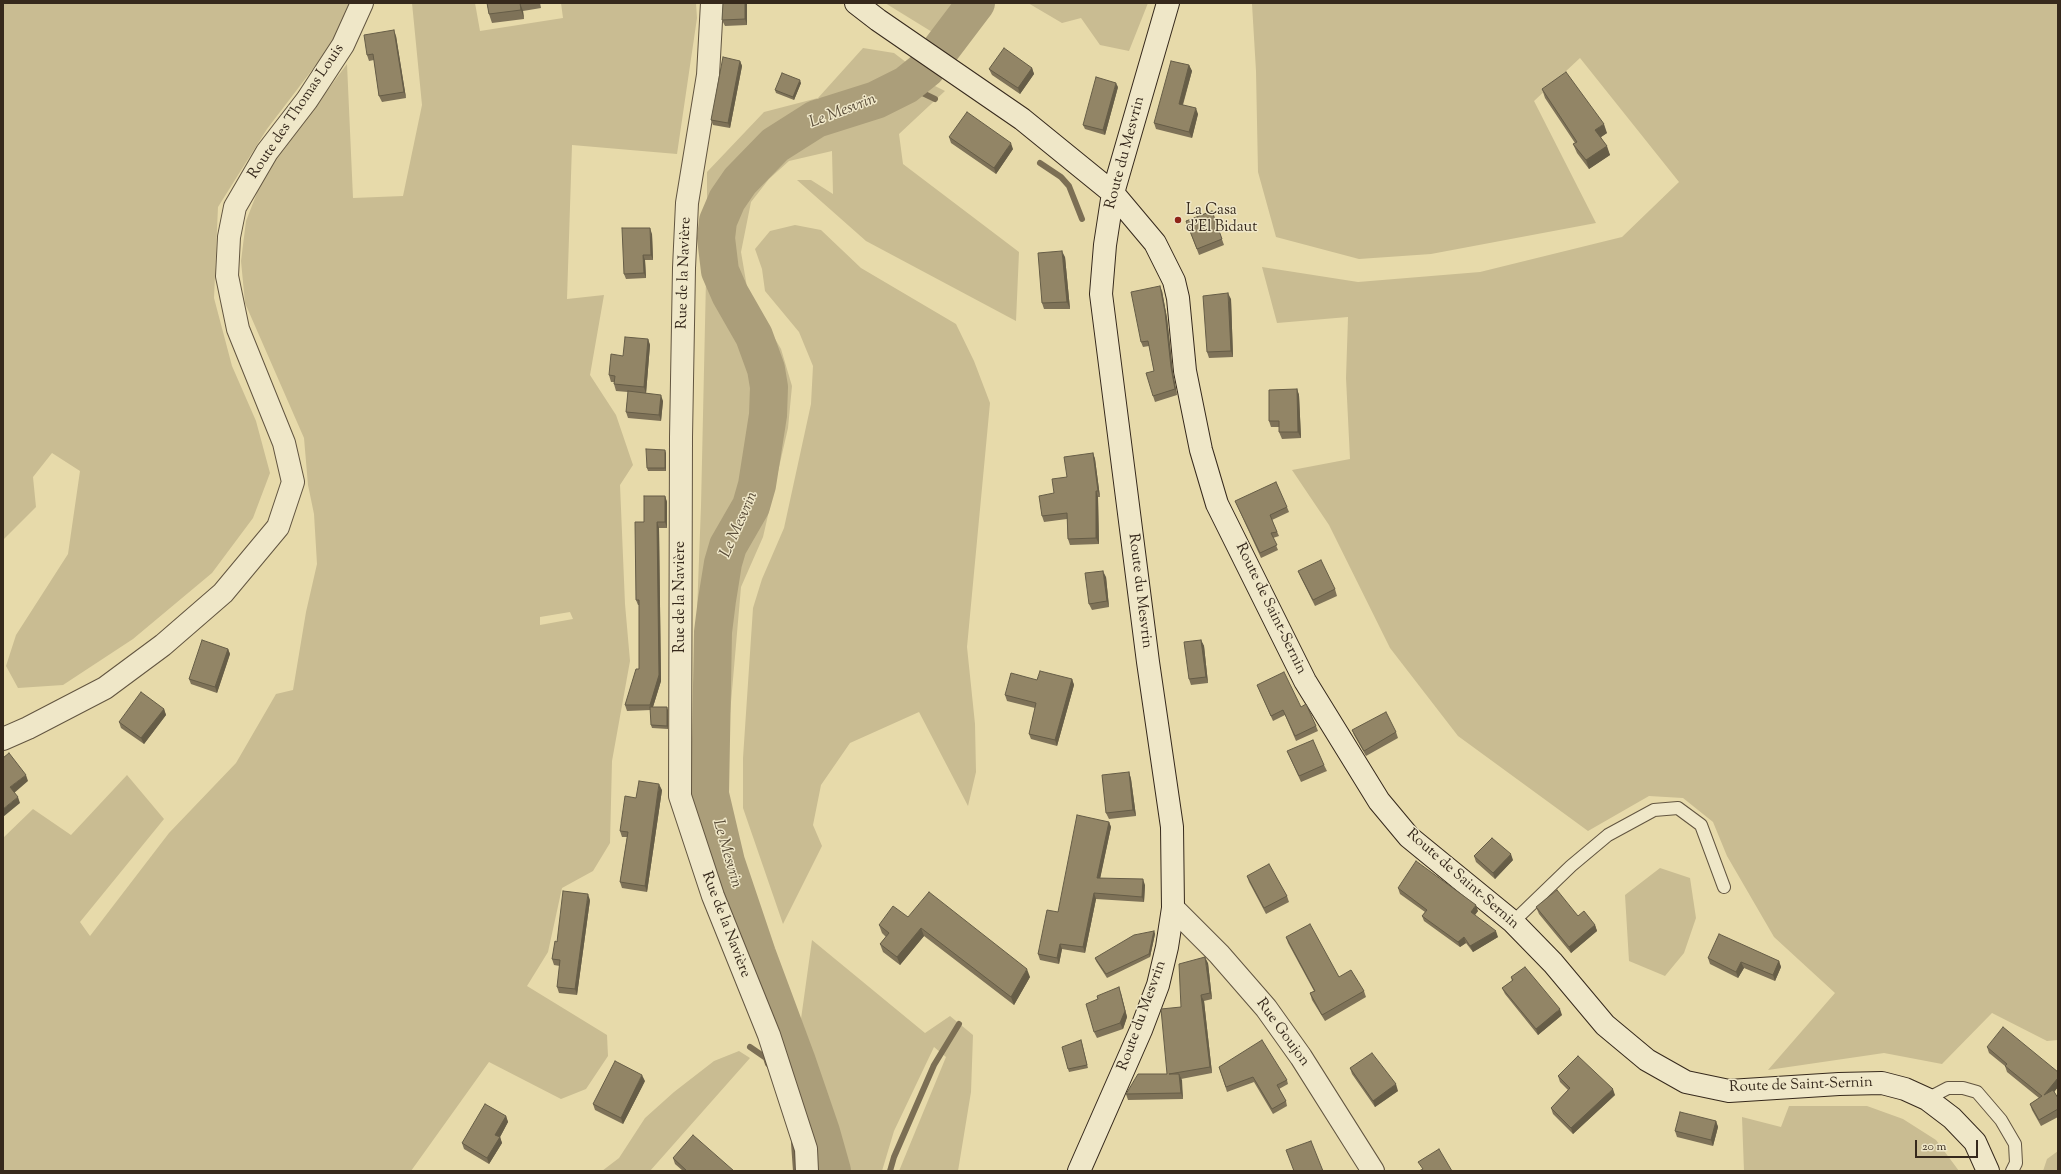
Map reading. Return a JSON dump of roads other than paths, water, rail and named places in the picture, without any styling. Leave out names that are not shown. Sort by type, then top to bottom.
[{"type":"street","name":"Route des Thomas Louis","points":[[3,739],[28,728],[105,688],[164,645],[223,593],[278,527],[293,482],[284,443],[238,329],[227,276],[229,237],[239,200],[267,152],[307,100],[343,45],[362,3]]},
{"type":"street","name":"Rue de la Navière","points":[[712,3],[708,75],[687,203],[684,268],[681,437],[680,796],[712,896],[769,1035],[806,1149],[807,1171]]},
{"type":"street","name":"Route de Saint-Sernin","points":[[856,3],[900,36],[1022,119],[1112,194],[1155,243],[1174,281],[1186,378],[1201,450],[1217,504],[1305,681],[1361,774],[1384,807],[1409,837],[1513,922],[1552,962],[1605,1025],[1647,1060],[1686,1082],[1729,1091],[1839,1084],[1882,1083],[1905,1089],[1927,1099],[1952,1118],[1975,1142],[1988,1171]]},
{"type":"street","name":"Route du Mesvrin","points":[[1079,1171],[1135,1044],[1153,998],[1167,947],[1173,908],[1172,826],[1148,662],[1101,294],[1105,245],[1112,194],[1168,3]]},
{"type":"street","name":"Rue Goujon","points":[[1173,908],[1220,954],[1266,1008],[1301,1057],[1373,1171]]},
{"type":"lane","points":[[1513,922],[1571,866],[1608,836],[1654,810],[1678,808],[1701,825],[1724,886]]},
{"type":"lane","points":[[1927,1099],[1948,1088],[1964,1088],[1977,1092],[2001,1120],[2015,1144],[2016,1163],[2012,1171]]},
{"type":"waterway","name":"Le Mesvrin","points":[[832,1171],[821,1132],[796,1059],[757,954],[726,862],[710,794],[713,632],[717,600],[723,563],[728,546],[751,506],[757,485],[768,415],[769,387],[766,369],[754,336],[730,294],[720,271],[716,238],[718,221],[727,200],[740,181],[775,145],[816,119],[876,100],[906,85],[926,69],[976,3]]},
{"type":"waterway","points":[[906,85],[935,99]]},
{"type":"waterway","points":[[1040,163],[1061,177],[1069,186],[1082,219]]},
{"type":"waterway","points":[[890,1171],[894,1157],[934,1065],[959,1024]]},
{"type":"waterway","points":[[750,1047],[766,1058],[768,1064]]},
{"type":"waterway","points":[[794,1143],[796,1171]]},
{"type":"place","name":"La Casa d’El Bidaut","points":[[1178,220]]}]
